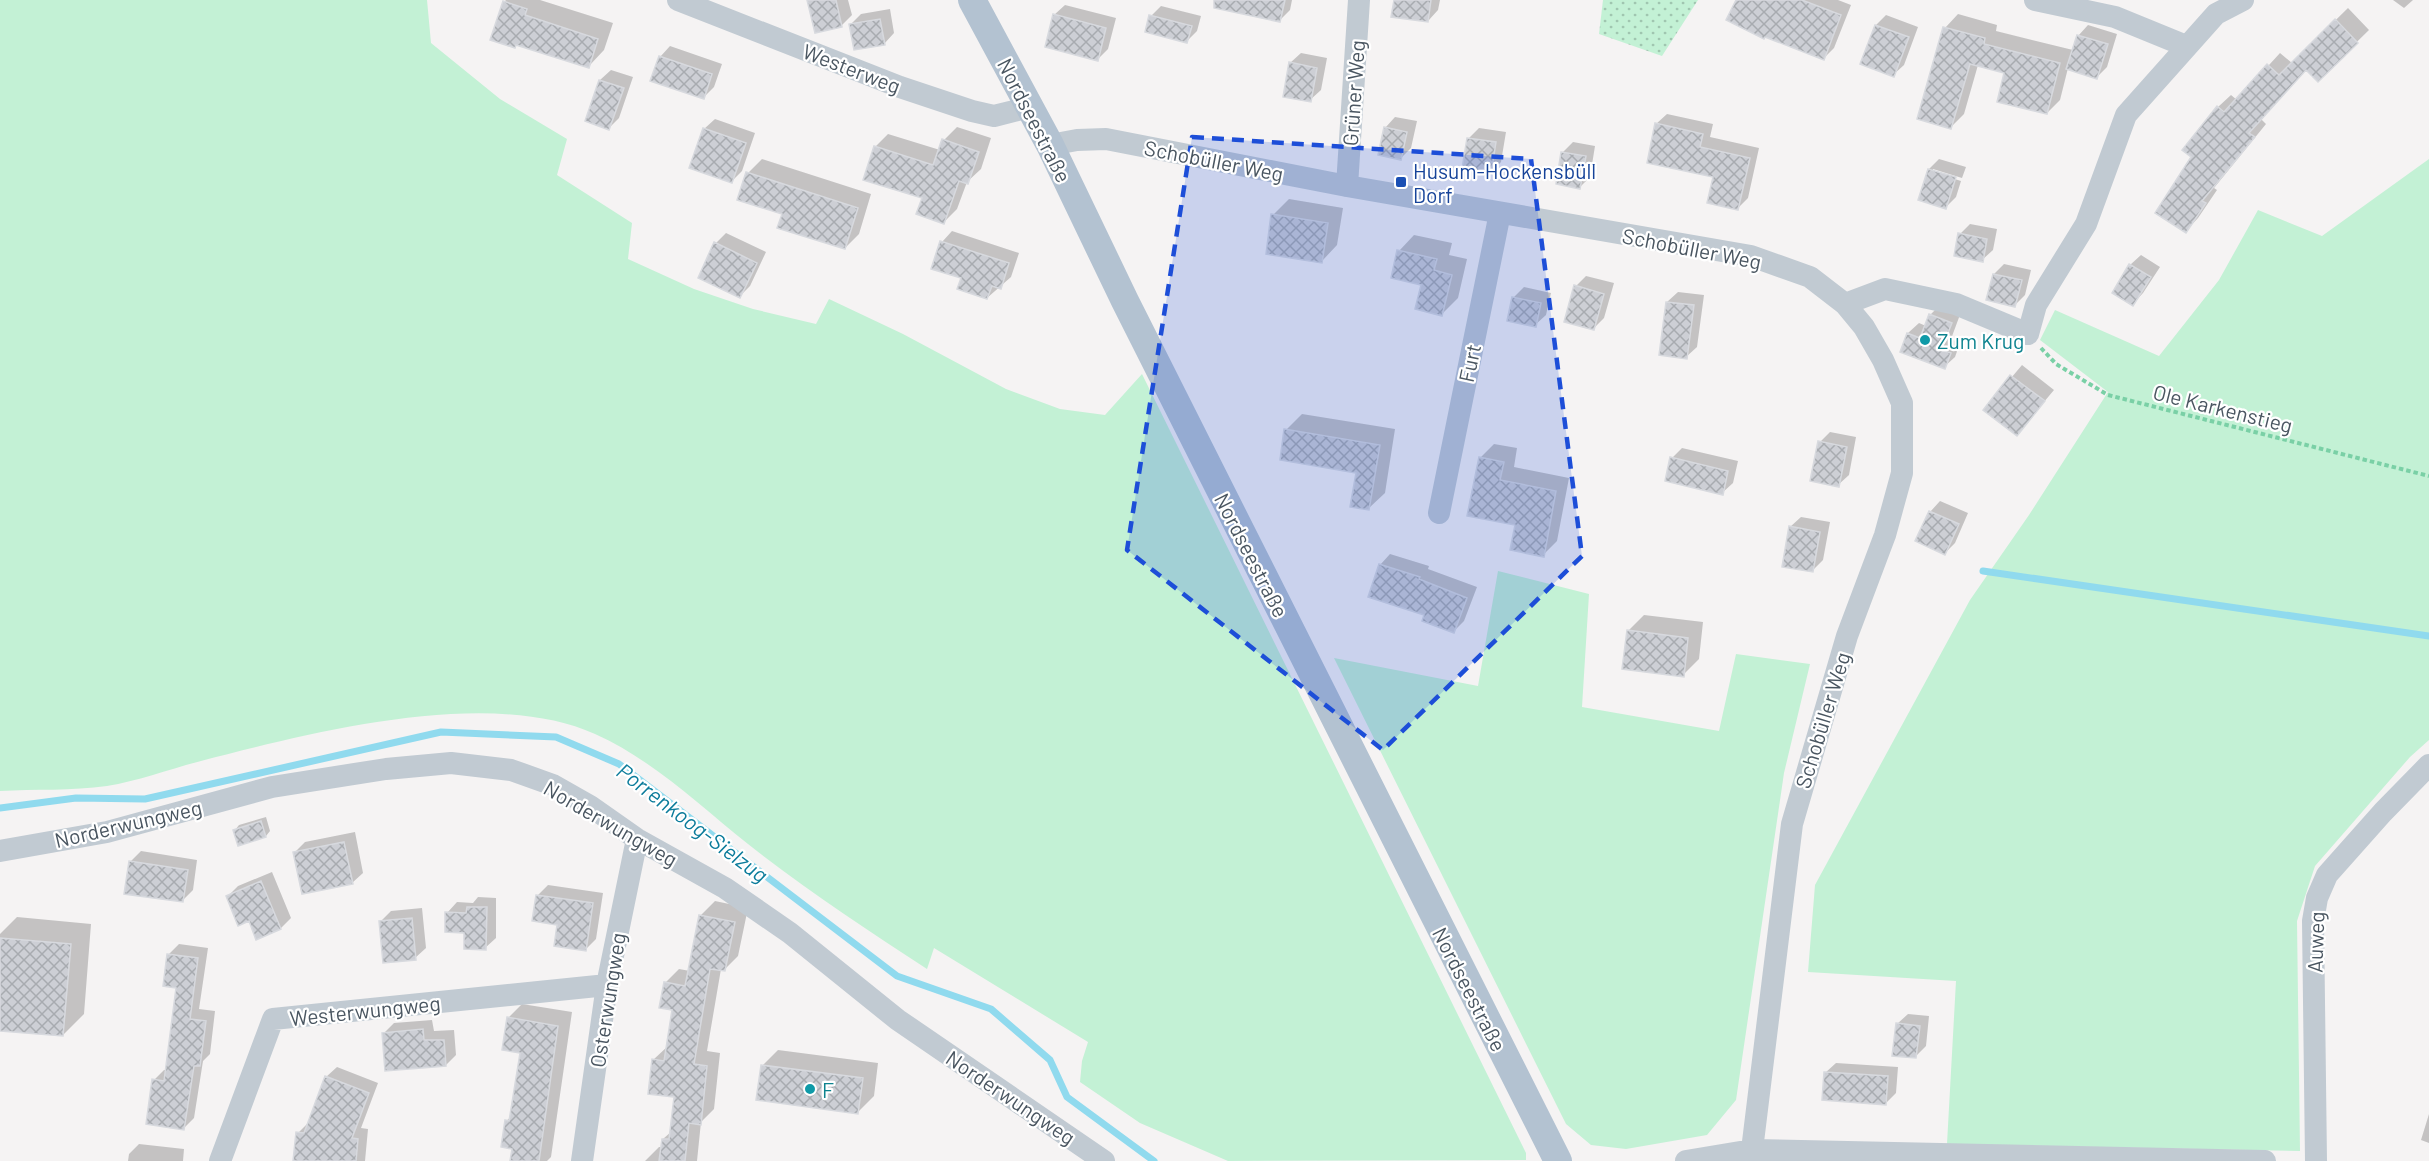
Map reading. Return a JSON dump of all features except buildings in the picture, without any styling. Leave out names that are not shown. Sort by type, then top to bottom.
[{"type":"main road","name":"Nordseestraße","points":[[972,0],[1050,145],[1130,311],[1558,1161]]},
{"type":"street","name":"Westerweg","points":[[678,0],[900,87],[972,111],[994,116],[1030,107]]},
{"type":"street","name":"Grüner Weg","points":[[1347,186],[1359,0]]},
{"type":"street","points":[[2035,0],[2115,18],[2186,46]]},
{"type":"street","points":[[1845,303],[1885,289],[1956,304],[2028,334],[2036,305],[2086,224],[2126,115],[2216,14],[2242,0]]},
{"type":"street","name":"Schobüller Weg","points":[[1050,145],[1106,139],[1347,186],[1751,256],[1810,277],[1845,303],[1864,327],[1883,360],[1902,403],[1902,473],[1886,535],[1847,636],[1792,824],[1752,1150]]},
{"type":"street","name":"Furt","points":[[1439,513],[1500,213]]},
{"type":"street","name":"Norderwungweg","points":[[0,851],[107,832],[272,787],[386,769],[451,763],[512,771],[553,785],[590,806],[637,839],[725,888],[790,933],[898,1020],[1104,1161]]},
{"type":"street","name":"Auweg","points":[[2316,1161],[2313,921],[2317,898],[2327,875],[2382,812],[2429,765]]},
{"type":"street","name":"Osterwungweg","points":[[582,1161],[607,985],[637,839]]},
{"type":"street","name":"Westerwungweg","points":[[220,1161],[273,1020],[607,985]]},
{"type":"street","points":[[1686,1161],[1752,1150],[2265,1161]]},
{"type":"path","name":"Ole Karkenstieg","points":[[2028,334],[2056,364],[2108,395],[2429,476]]},
{"type":"highlighted area","points":[[1192,137],[1531,159],[1582,556],[1383,750],[1127,550]]},
{"type":"green space","points":[[0,0],[427,0],[431,43],[500,99],[567,139],[557,175],[632,223],[628,259],[694,289],[753,309],[816,324],[829,299],[903,334],[1006,389],[1060,409],[1105,415],[1142,374],[1526,1153],[1526,1160],[1228,1161],[1140,1123],[1080,1082],[1082,1061],[1088,1042],[934,948],[927,969],[791,877],[656,770],[595,734],[552,720],[504,714],[452,714],[399,719],[294,738],[107,786],[0,791]]},
{"type":"green space","points":[[1603,0],[1698,0],[1662,56],[1599,34]]},
{"type":"green space","points":[[2429,159],[2429,740],[2410,757],[2315,866],[2297,921],[2300,1151],[1947,1144],[1956,981],[1808,972],[1815,885],[1970,600],[2029,515],[2108,392],[2040,340],[2055,310],[2159,356],[2219,280],[2258,210],[2322,236]]},
{"type":"green space","points":[[1498,571],[1589,594],[1582,707],[1719,731],[1736,654],[1810,664],[1784,773],[1736,1100],[1707,1135],[1626,1149],[1591,1145],[1566,1124],[1334,658],[1478,686]]},
{"type":"waterway","points":[[1983,571],[2429,636]]},
{"type":"waterway","name":"Porrenkoog-Sielzug","points":[[0,808],[76,798],[145,799],[441,732],[556,737],[619,764],[897,976],[991,1009],[1050,1060],[1067,1097],[1154,1161]]},
{"type":"place","name":"Husum-Hockensbüll Dorf","points":[[1401,182]]},
{"type":"place","name":"Zum Krug","points":[[1925,340]]},
{"type":"place","name":"F","points":[[810,1089]]}]
